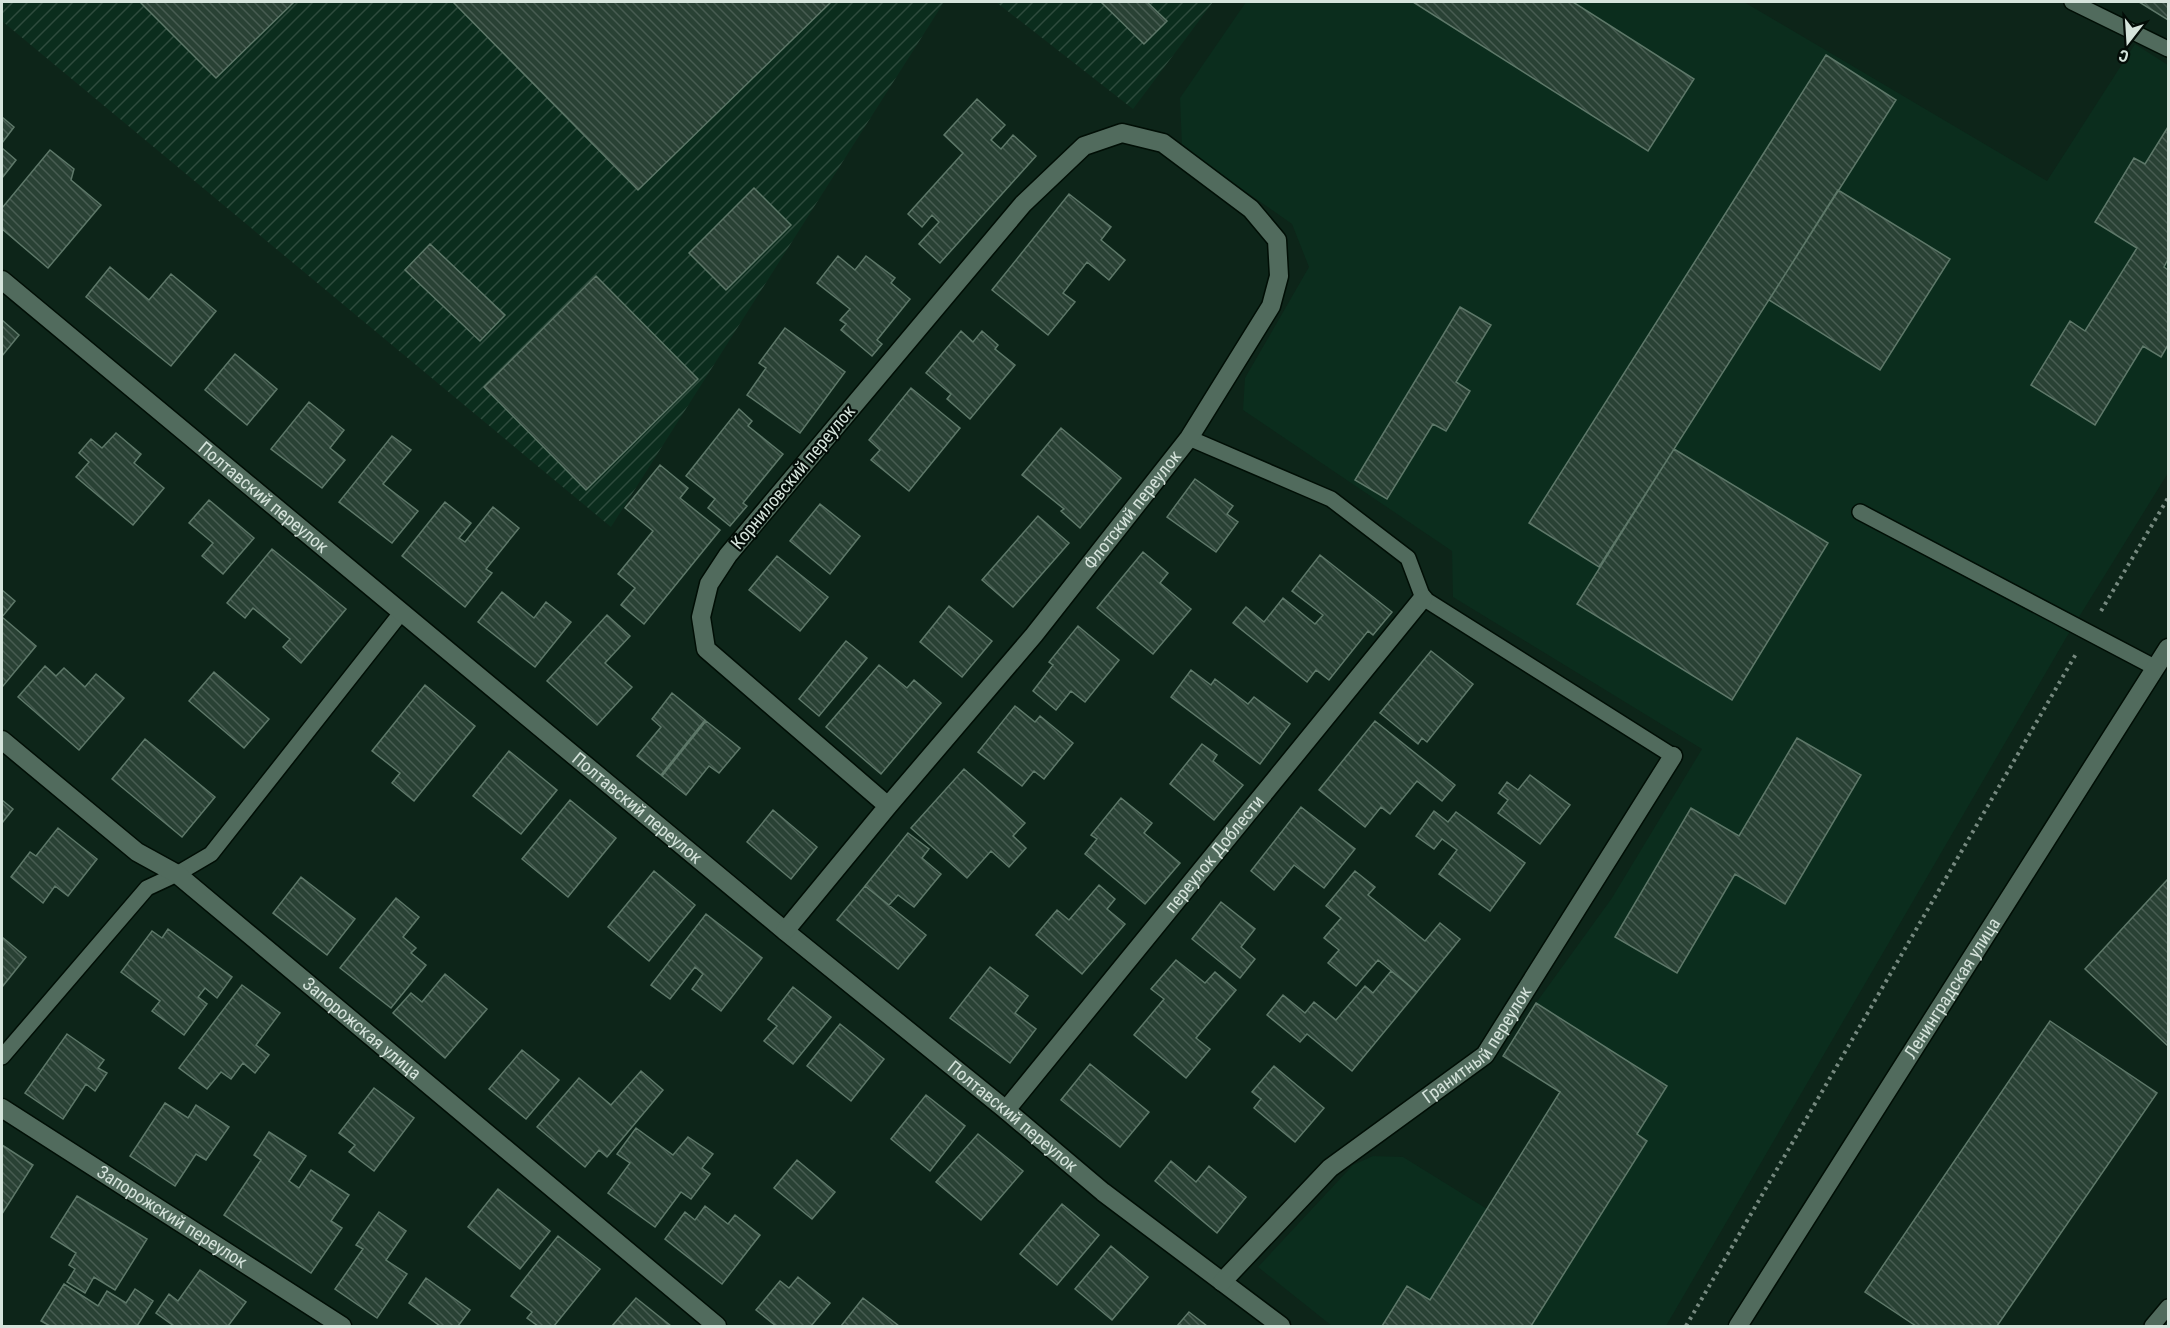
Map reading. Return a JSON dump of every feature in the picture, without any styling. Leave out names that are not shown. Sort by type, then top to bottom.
[{"type":"street","name":"Флотский переулок","points":[[785,931],[1034,635],[1189,438],[1270,306],[1279,276],[1277,240],[1251,209],[1163,142],[1122,133],[1084,146]]},
{"type":"street","name":"Корниловский переулок","points":[[888,806],[706,649],[701,617],[709,584],[728,555],[1023,204],[1084,146]]},
{"type":"street","name":"Полтавский переулок","points":[[2,280],[401,613],[1103,1192],[1281,1326]]},
{"type":"street","name":"переулок Доблести","points":[[1006,1110],[1423,598]]},
{"type":"street","name":"Ленинградская улица","points":[[1738,1326],[2169,648]]},
{"type":"street","name":"Запорожская улица","points":[[2,740],[137,852],[177,874],[717,1326]]},
{"type":"street","name":"Гранитный переулок","points":[[1222,1282],[1330,1168],[1485,1055],[1673,756]]},
{"type":"street","name":"Запорожский переулок","points":[[2,1108],[342,1326]]},
{"type":"lane","points":[[2080,3],[2169,48]]},
{"type":"lane","points":[[1189,438],[1331,499],[1408,558],[1423,598],[1673,756]]},
{"type":"lane","points":[[1860,512],[2156,668]]},
{"type":"lane","points":[[2,1057],[147,888],[211,854],[401,613]]},
{"type":"lane","points":[[2152,1326],[2169,1307]]},
{"type":"path","points":[[1686,1326],[2169,498]]},
{"type":"shaded area","points":[[2,2],[944,2],[611,527],[2,21]]},
{"type":"shaded area","points":[[996,2],[1213,2],[1133,109]]},
{"type":"shaded area","points":[[1246,2],[1744,2],[2047,181],[2135,44],[2168,65],[2168,473],[2066,638],[1666,1326],[1332,1326],[1258,1267],[1353,1165],[1373,1156],[1403,1157],[1487,1209],[1560,1092],[1503,1056],[1536,1003],[1612,898],[1702,749],[1453,597],[1452,551],[1243,410],[1245,378],[1309,267],[1292,224],[1182,147],[1180,98]]},
{"type":"building","points":[[140,2],[294,2],[216,78]]},
{"type":"building","points":[[453,2],[831,2],[638,190]]},
{"type":"building","points":[[1101,2],[1147,2],[1167,21],[1144,44]]},
{"type":"building","points":[[1413,2],[1573,2],[1694,79],[1648,151]]},
{"type":"building","points":[[2139,2],[2168,2],[2168,20]]},
{"type":"building","points":[[1826,55],[1896,100],[1599,567],[1529,523]]},
{"type":"building","points":[[977,99],[1005,125],[991,140],[1001,149],[1013,135],[1036,156],[940,263],[919,244],[939,222],[932,215],[922,227],[908,214],[963,153],[944,135]]},
{"type":"building","points":[[2,117],[14,127],[2,143]]},
{"type":"building","points":[[2168,127],[2168,259],[2164,267],[2168,270],[2168,345],[2161,357],[2143,346],[2095,425],[2031,385],[2070,321],[2085,331],[2137,248],[2095,222],[2134,158],[2145,164]]},
{"type":"building","points":[[2,148],[16,160],[2,178]]},
{"type":"building","points":[[50,150],[74,169],[71,180],[101,205],[48,268],[2,229],[2,208]]},
{"type":"building","points":[[754,188],[791,225],[726,290],[689,253]]},
{"type":"building","points":[[1838,190],[1950,259],[1880,370],[1769,300]]},
{"type":"building","points":[[1069,194],[1111,227],[1101,240],[1125,260],[1109,280],[1087,262],[1063,293],[1075,302],[1048,335],[992,290]]},
{"type":"building","points":[[430,244],[505,315],[480,341],[405,270]]},
{"type":"building","points":[[838,256],[855,270],[866,256],[895,278],[891,283],[910,299],[877,340],[882,344],[872,356],[841,330],[846,324],[840,320],[850,309],[817,283]]},
{"type":"building","points":[[110,267],[149,300],[171,274],[216,311],[171,366],[86,297]]},
{"type":"building","points":[[596,276],[698,379],[586,490],[484,387]]},
{"type":"building","points":[[1460,307],[1491,325],[1456,382],[1470,391],[1446,431],[1433,424],[1387,499],[1355,480]]},
{"type":"building","points":[[2,320],[19,335],[2,356]]},
{"type":"building","points":[[785,328],[845,372],[800,433],[747,395],[766,368],[759,363]]},
{"type":"building","points":[[961,331],[973,342],[982,331],[998,345],[995,349],[1015,365],[970,419],[947,399],[951,394],[926,373]]},
{"type":"building","points":[[235,354],[277,389],[247,425],[205,390]]},
{"type":"building","points":[[911,388],[960,428],[909,491],[871,460],[880,450],[869,440]]},
{"type":"building","points":[[309,402],[344,430],[330,448],[345,460],[322,488],[271,449]]},
{"type":"building","points":[[739,409],[752,421],[748,426],[783,454],[743,503],[747,506],[730,526],[708,508],[715,499],[686,476]]},
{"type":"building","points":[[1061,428],[1121,478],[1080,528],[1061,511],[1064,509],[1022,475]]},
{"type":"building","points":[[116,433],[141,454],[134,463],[164,488],[133,525],[76,477],[89,462],[79,453],[91,439],[102,448]]},
{"type":"building","points":[[392,436],[411,450],[383,484],[418,511],[392,543],[339,502]]},
{"type":"building","points":[[1674,449],[1828,543],[1732,700],[1577,604]]},
{"type":"building","points":[[660,465],[688,488],[680,498],[720,530],[644,624],[621,605],[635,588],[618,574],[653,531],[625,508]]},
{"type":"building","points":[[1195,479],[1233,506],[1227,514],[1238,522],[1216,552],[1167,517]]},
{"type":"building","points":[[209,500],[254,538],[223,574],[202,556],[213,543],[189,523]]},
{"type":"building","points":[[445,502],[471,523],[459,538],[465,542],[493,507],[519,528],[486,569],[492,573],[465,607],[402,556]]},
{"type":"building","points":[[820,504],[860,536],[830,574],[790,541]]},
{"type":"building","points":[[1038,516],[1069,543],[1013,607],[982,580]]},
{"type":"building","points":[[272,549],[346,609],[301,663],[283,647],[290,639],[253,608],[245,618],[227,603]]},
{"type":"building","points":[[1143,552],[1168,573],[1160,583],[1191,609],[1153,654],[1097,608]]},
{"type":"building","points":[[1320,555],[1392,612],[1373,635],[1368,631],[1329,680],[1316,670],[1307,682],[1233,623],[1246,607],[1264,622],[1283,598],[1315,624],[1323,615],[1292,591]]},
{"type":"building","points":[[777,556],[828,597],[800,631],[749,590]]},
{"type":"building","points":[[2,590],[15,601],[2,617]]},
{"type":"building","points":[[502,592],[534,618],[546,602],[571,622],[535,667],[478,622]]},
{"type":"building","points":[[949,606],[992,641],[962,677],[920,642]]},
{"type":"building","points":[[607,615],[630,636],[605,663],[632,687],[597,725],[547,681]]},
{"type":"building","points":[[2,617],[36,646],[3,686],[2,685]]},
{"type":"building","points":[[1078,626],[1119,660],[1085,702],[1071,691],[1056,710],[1033,691],[1053,665],[1049,662]]},
{"type":"building","points":[[846,641],[867,658],[819,716],[799,699]]},
{"type":"building","points":[[1431,651],[1473,684],[1427,742],[1422,738],[1418,744],[1380,713]]},
{"type":"building","points":[[879,665],[907,688],[914,680],[941,703],[881,774],[826,727]]},
{"type":"building","points":[[45,666],[56,676],[64,668],[85,687],[96,674],[124,698],[79,750],[18,697]]},
{"type":"building","points":[[1191,670],[1211,685],[1215,679],[1248,704],[1254,697],[1290,724],[1260,764],[1171,697]]},
{"type":"building","points":[[214,672],[269,719],[244,748],[189,701]]},
{"type":"building","points":[[425,685],[475,726],[414,801],[392,783],[400,773],[372,751]]},
{"type":"building","points":[[672,693],[705,720],[661,775],[637,756],[661,727],[652,719]]},
{"type":"building","points":[[1015,706],[1035,722],[1040,716],[1073,743],[1044,779],[1034,771],[1022,786],[978,752]]},
{"type":"building","points":[[706,721],[740,748],[719,773],[709,766],[686,795],[662,776]]},
{"type":"building","points":[[1375,721],[1455,785],[1442,801],[1417,781],[1390,814],[1381,807],[1365,827],[1319,790]]},
{"type":"building","points":[[1797,738],[1861,775],[1785,904],[1735,874],[1677,973],[1615,937],[1691,808],[1739,836]]},
{"type":"building","points":[[145,739],[215,797],[182,837],[112,779]]},
{"type":"building","points":[[1202,744],[1217,755],[1213,761],[1243,785],[1214,820],[1170,784]]},
{"type":"building","points":[[509,751],[557,790],[521,834],[473,796]]},
{"type":"building","points":[[964,769],[1025,823],[1013,836],[1026,848],[1009,867],[991,851],[967,878],[911,828]]},
{"type":"building","points":[[1530,775],[1570,805],[1540,844],[1498,813],[1508,800],[1499,793],[1507,782],[1518,790]]},
{"type":"building","points":[[1121,798],[1152,823],[1144,833],[1180,863],[1145,904],[1085,854],[1097,839],[1091,835]]},
{"type":"building","points":[[2,800],[13,809],[2,823]]},
{"type":"building","points":[[570,800],[616,838],[568,897],[522,859]]},
{"type":"building","points":[[1301,807],[1355,849],[1324,888],[1294,865],[1274,890],[1251,871]]},
{"type":"building","points":[[773,810],[817,847],[791,879],[747,842]]},
{"type":"building","points":[[1434,811],[1448,822],[1456,812],[1525,863],[1490,911],[1439,874],[1457,850],[1442,839],[1434,849],[1416,836]]},
{"type":"building","points":[[58,828],[97,859],[68,896],[55,886],[43,903],[11,877],[30,852],[36,856]]},
{"type":"building","points":[[908,833],[929,849],[922,858],[941,874],[914,907],[898,895],[889,905],[865,886]]},
{"type":"building","points":[[654,871],[695,905],[649,961],[608,927]]},
{"type":"building","points":[[1355,871],[1375,887],[1368,895],[1425,941],[1440,923],[1460,939],[1417,992],[1378,960],[1356,986],[1328,963],[1339,950],[1324,938],[1341,918],[1326,906]]},
{"type":"building","points":[[301,877],[355,919],[327,955],[273,913]]},
{"type":"building","points":[[2168,879],[2168,1046],[2085,969]]},
{"type":"building","points":[[1099,885],[1115,899],[1107,909],[1125,924],[1082,974],[1036,935],[1057,910],[1069,920]]},
{"type":"building","points":[[865,886],[926,935],[898,969],[837,920]]},
{"type":"building","points":[[396,898],[419,917],[403,937],[416,948],[411,953],[426,965],[391,1008],[340,968]]},
{"type":"building","points":[[1221,902],[1255,929],[1241,947],[1255,959],[1240,978],[1192,939]]},
{"type":"building","points":[[706,914],[762,958],[721,1011],[692,989],[703,974],[695,967],[670,999],[651,985]]},
{"type":"building","points":[[168,929],[232,977],[217,998],[205,988],[198,997],[207,1004],[184,1035],[152,1011],[160,1001],[121,972],[152,931],[162,938]]},
{"type":"building","points":[[2,937],[26,957],[2,987]]},
{"type":"building","points":[[1176,960],[1205,983],[1215,972],[1236,990],[1196,1038],[1210,1049],[1186,1078],[1134,1035],[1164,999],[1151,989]]},
{"type":"building","points":[[990,967],[1028,996],[1015,1013],[1036,1029],[1010,1063],[950,1018]]},
{"type":"building","points":[[1391,971],[1417,992],[1352,1071],[1307,1034],[1300,1042],[1267,1015],[1283,995],[1305,1013],[1314,1002],[1336,1020],[1365,986],[1373,993]]},
{"type":"building","points":[[445,974],[487,1009],[445,1058],[393,1013],[411,993],[422,1002]]},
{"type":"building","points":[[242,985],[280,1013],[256,1045],[269,1055],[255,1073],[243,1063],[231,1079],[221,1072],[207,1089],[179,1068]]},
{"type":"building","points":[[793,987],[831,1017],[793,1064],[764,1041],[777,1026],[768,1019]]},
{"type":"building","points":[[1536,1003],[1667,1086],[1637,1134],[1647,1141],[1531,1326],[1382,1326],[1407,1286],[1430,1300],[1560,1092],[1503,1056]]},
{"type":"building","points":[[2050,1021],[2157,1093],[1997,1326],[1916,1326],[1865,1292]]},
{"type":"building","points":[[840,1024],[884,1059],[851,1101],[807,1066]]},
{"type":"building","points":[[67,1034],[104,1060],[98,1068],[107,1073],[95,1091],[86,1084],[63,1119],[25,1093]]},
{"type":"building","points":[[522,1050],[559,1080],[526,1119],[489,1089]]},
{"type":"building","points":[[1090,1064],[1149,1112],[1120,1147],[1061,1100]]},
{"type":"building","points":[[1274,1066],[1324,1108],[1295,1142],[1254,1108],[1261,1099],[1252,1092]]},
{"type":"building","points":[[641,1071],[663,1090],[607,1157],[599,1150],[585,1167],[537,1127],[579,1078],[611,1105]]},
{"type":"building","points":[[374,1088],[414,1118],[374,1171],[349,1152],[355,1145],[339,1133]]},
{"type":"building","points":[[926,1095],[965,1126],[930,1171],[891,1139]]},
{"type":"building","points":[[165,1103],[188,1118],[196,1105],[229,1127],[206,1160],[196,1154],[175,1186],[130,1156]]},
{"type":"building","points":[[636,1128],[673,1155],[688,1137],[713,1154],[702,1168],[710,1174],[691,1199],[681,1192],[655,1227],[608,1193],[630,1163],[617,1154]]},
{"type":"building","points":[[269,1132],[306,1156],[289,1181],[299,1188],[311,1170],[349,1195],[331,1221],[342,1228],[311,1273],[224,1215],[261,1160],[254,1155]]},
{"type":"building","points":[[978,1134],[1023,1171],[981,1220],[936,1182]]},
{"type":"building","points":[[2,1145],[33,1165],[2,1214]]},
{"type":"building","points":[[797,1160],[835,1192],[812,1219],[774,1188]]},
{"type":"building","points":[[1171,1161],[1196,1182],[1209,1166],[1246,1197],[1217,1233],[1155,1181]]},
{"type":"building","points":[[498,1189],[550,1231],[520,1269],[468,1227]]},
{"type":"building","points":[[77,1196],[147,1239],[115,1290],[94,1277],[85,1293],[67,1282],[75,1269],[69,1265],[76,1253],[51,1237]]},
{"type":"building","points":[[1062,1204],[1099,1235],[1057,1285],[1020,1254]]},
{"type":"building","points":[[705,1206],[728,1224],[735,1215],[760,1235],[722,1284],[665,1239],[685,1212],[695,1220]]},
{"type":"building","points":[[379,1212],[406,1231],[386,1260],[407,1274],[377,1318],[335,1289],[363,1249],[356,1245]]},
{"type":"building","points":[[558,1236],[600,1269],[554,1326],[538,1326],[527,1318],[532,1312],[511,1296]]},
{"type":"building","points":[[1111,1246],[1148,1277],[1112,1320],[1075,1289]]},
{"type":"building","points":[[200,1270],[246,1302],[228,1326],[174,1326],[156,1313],[169,1294],[178,1301]]},
{"type":"building","points":[[798,1277],[830,1303],[811,1326],[776,1326],[756,1310],[780,1281],[789,1288]]},
{"type":"building","points":[[426,1278],[470,1310],[458,1326],[440,1326],[409,1303]]},
{"type":"building","points":[[64,1284],[98,1306],[107,1291],[126,1303],[135,1289],[153,1301],[137,1326],[50,1326],[41,1321]]},
{"type":"building","points":[[636,1298],[671,1326],[612,1326]]},
{"type":"building","points":[[863,1298],[899,1326],[841,1326]]},
{"type":"building","points":[[1189,1312],[1207,1326],[1177,1326]]}]
